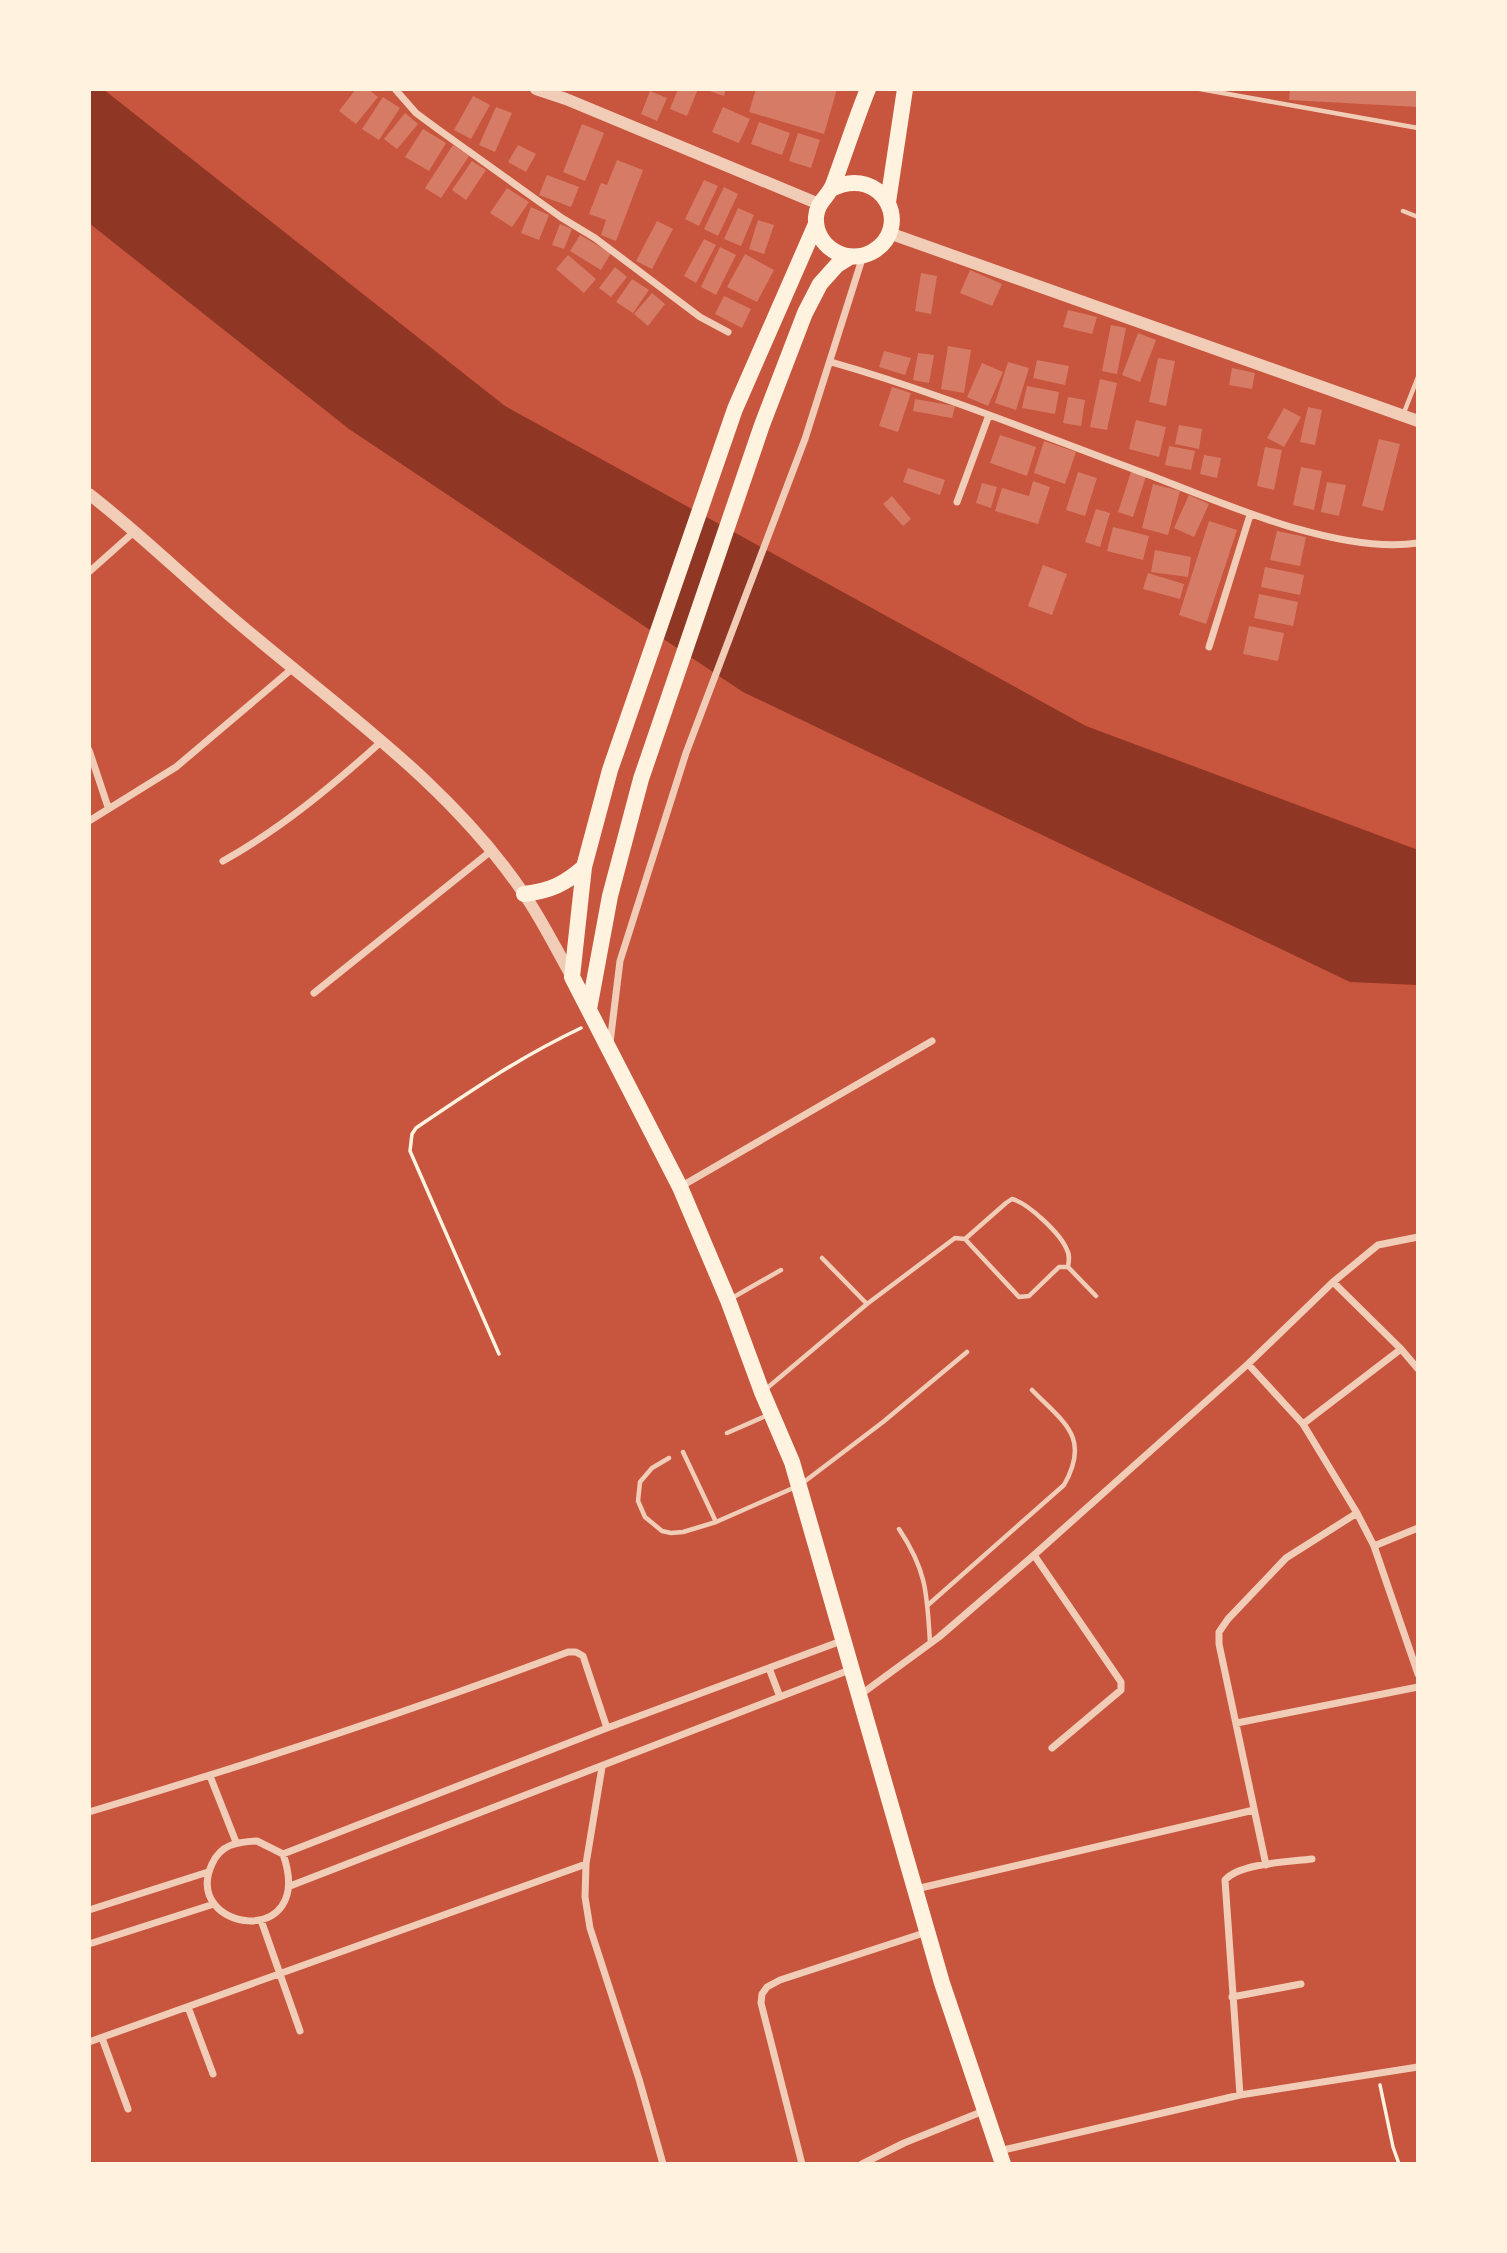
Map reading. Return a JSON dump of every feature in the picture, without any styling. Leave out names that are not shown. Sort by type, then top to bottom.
[{"type":"main road","points":[[868,89],[831,189],[819,204],[816,224],[735,409],[610,770],[584,867],[572,977],[680,1187],[728,1300],[800,1485],[942,1983],[1001,2158]]},
{"type":"main road","points":[[592,1015],[610,896],[641,779],[762,425],[805,313],[820,284],[837,265],[874,251],[889,233],[892,217],[888,202],[905,89]]},
{"type":"main road","points":[[831,189],[856,181],[869,184],[888,202]]},
{"type":"main road","points":[[816,224],[818,233],[828,247],[838,254],[857,256]]},
{"type":"main road","points":[[524,894],[547,892],[567,882],[584,867]]},
{"type":"street","points":[[395,89],[416,113],[439,130],[562,218],[595,238],[699,317],[728,332]]},
{"type":"street","points":[[536,89],[819,204]]},
{"type":"street","points":[[889,233],[1418,421]]},
{"type":"street","points":[[609,1049],[620,961],[686,753],[805,439],[831,362],[857,256]]},
{"type":"street","points":[[831,362],[915,387],[1250,515],[1355,541],[1405,545],[1418,543]]},
{"type":"street","points":[[957,502],[989,415]]},
{"type":"street","points":[[89,494],[136,531],[229,615],[382,741],[452,808],[491,851],[524,894],[572,977]]},
{"type":"street","points":[[1209,647],[1250,515]]},
{"type":"street","points":[[89,572],[136,531]]},
{"type":"street","points":[[89,821],[176,767],[293,668]]},
{"type":"street","points":[[223,861],[260,841],[290,820],[382,741]]},
{"type":"street","points":[[89,750],[108,807]]},
{"type":"street","points":[[314,993],[491,851]]},
{"type":"street","points":[[680,1187],[932,1041]]},
{"type":"street","points":[[860,1696],[930,1644],[1034,1555],[1248,1364],[1333,1282],[1378,1245],[1418,1237]]},
{"type":"street","points":[[1333,1282],[1418,1369]]},
{"type":"street","points":[[1303,1424],[1401,1349]]},
{"type":"street","points":[[1248,1364],[1303,1424],[1357,1513],[1374,1546],[1418,1674]]},
{"type":"street","points":[[1266,1865],[1219,1644],[1219,1632],[1227,1619],[1286,1558],[1357,1513]]},
{"type":"street","points":[[1374,1546],[1418,1528]]},
{"type":"street","points":[[1034,1555],[1122,1687],[1052,1748]]},
{"type":"street","points":[[283,1854],[607,1728],[844,1640]]},
{"type":"street","points":[[89,1812],[210,1776],[568,1652],[583,1656],[607,1728]]},
{"type":"street","points":[[769,1668],[780,1697]]},
{"type":"street","points":[[290,1886],[853,1669]]},
{"type":"street","points":[[1237,1723],[1418,1687]]},
{"type":"street","points":[[601,1767],[586,1864],[585,1897],[590,1928],[663,2164]]},
{"type":"street","points":[[210,1776],[236,1842]]},
{"type":"street","points":[[916,1889],[1254,1810]]},
{"type":"street","points":[[257,1841],[283,1854],[289,1872],[290,1886],[286,1899],[278,1910],[261,1920],[247,1922],[228,1917],[214,1904],[208,1888],[208,1872],[215,1858],[236,1842],[257,1841]]},
{"type":"street","points":[[1240,2095],[1224,1887],[1226,1880],[1231,1873],[1312,1859]]},
{"type":"street","points":[[89,2042],[586,1864]]},
{"type":"street","points":[[89,1910],[208,1872]]},
{"type":"street","points":[[89,1944],[214,1904]]},
{"type":"street","points":[[261,1920],[300,2031]]},
{"type":"street","points":[[803,2164],[771,2046],[761,2003],[762,1994],[767,1987],[780,1980],[928,1931]]},
{"type":"street","points":[[1232,1997],[1301,1984]]},
{"type":"street","points":[[188,2007],[213,2074]]},
{"type":"street","points":[[102,2038],[128,2109]]},
{"type":"street","points":[[1001,2158],[1240,2095],[1418,2067]]},
{"type":"street","points":[[862,2164],[904,2143],[986,2110]]},
{"type":"lane","points":[[1200,89],[1418,128]]},
{"type":"lane","points":[[1259,89],[1259,99]]},
{"type":"lane","points":[[1403,211],[1418,216]]},
{"type":"lane","points":[[1402,416],[1418,377]]},
{"type":"lane","points":[[964,1239],[1012,1199],[1022,1202],[1064,1242],[1069,1253],[1068,1267]]},
{"type":"lane","points":[[762,1392],[867,1304],[955,1238],[964,1239],[1019,1297],[1029,1296],[1059,1267],[1068,1267],[1096,1296]]},
{"type":"lane","points":[[822,1258],[867,1304]]},
{"type":"lane","points":[[728,1300],[781,1270]]},
{"type":"lane","points":[[670,1458],[652,1468],[640,1482],[638,1501],[645,1517],[662,1531],[671,1533],[716,1522],[800,1485],[883,1422],[967,1352]]},
{"type":"lane","points":[[928,1605],[1064,1485],[1074,1467],[1073,1433],[1032,1390]]},
{"type":"lane","points":[[727,1433],[771,1414]]},
{"type":"lane","points":[[683,1452],[716,1522]]},
{"type":"lane","points":[[899,1529],[920,1566],[928,1605],[930,1644]]},
{"type":"path","points":[[499,1354],[410,1152],[412,1134],[416,1128],[502,1069],[592,1015]]},
{"type":"path","points":[[1378,2072],[1399,2164]]},
{"type":"shaded area","points":[[89,89],[103,89],[505,406],[1086,726],[1418,850],[1418,985],[1350,982],[743,692],[349,429],[89,223]]},
{"type":"building","points":[[356,89],[368,89],[378,97],[356,124],[339,111]]},
{"type":"building","points":[[678,89],[698,89],[687,116],[670,109]]},
{"type":"building","points":[[704,89],[726,89],[724,96]]},
{"type":"building","points":[[756,89],[837,89],[824,134],[749,112]]},
{"type":"building","points":[[1290,89],[1418,89],[1418,107],[1289,100]]},
{"type":"building","points":[[650,91],[667,98],[657,121],[641,114]]},
{"type":"building","points":[[473,96],[490,105],[471,139],[454,130]]},
{"type":"building","points":[[383,97],[400,108],[379,140],[362,129]]},
{"type":"building","points":[[496,107],[512,113],[495,152],[479,145]]},
{"type":"building","points":[[723,107],[750,119],[739,143],[712,132]]},
{"type":"building","points":[[405,113],[418,124],[397,149],[384,139]]},
{"type":"building","points":[[759,122],[790,133],[782,155],[751,144]]},
{"type":"building","points":[[582,124],[604,133],[585,181],[563,172]]},
{"type":"building","points":[[423,129],[446,143],[429,171],[405,157]]},
{"type":"building","points":[[798,133],[820,140],[811,168],[789,161]]},
{"type":"building","points":[[453,145],[469,156],[441,198],[425,188]]},
{"type":"building","points":[[518,145],[536,154],[526,172],[508,162]]},
{"type":"building","points":[[617,160],[643,170],[616,241],[601,235],[606,220],[589,214],[601,183],[607,185]]},
{"type":"building","points":[[472,161],[486,170],[466,200],[452,190]]},
{"type":"building","points":[[547,175],[579,187],[571,207],[539,195]]},
{"type":"building","points":[[704,180],[718,186],[699,226],[685,219]]},
{"type":"building","points":[[724,187],[738,194],[718,236],[704,229]]},
{"type":"building","points":[[507,188],[529,202],[512,227],[490,213]]},
{"type":"building","points":[[531,207],[549,215],[539,240],[521,233]]},
{"type":"building","points":[[738,208],[754,215],[741,246],[724,239]]},
{"type":"building","points":[[758,220],[774,225],[764,254],[749,249]]},
{"type":"building","points":[[657,221],[673,229],[652,269],[636,261]]},
{"type":"building","points":[[560,224],[572,229],[564,249],[552,245]]},
{"type":"building","points":[[580,235],[611,253],[601,270],[570,251]]},
{"type":"building","points":[[704,239],[716,245],[696,283],[684,276]]},
{"type":"building","points":[[720,247],[736,255],[716,295],[701,287]]},
{"type":"building","points":[[745,254],[774,270],[757,302],[727,287]]},
{"type":"building","points":[[568,255],[596,279],[584,293],[556,269]]},
{"type":"building","points":[[615,267],[627,277],[611,297],[599,288]]},
{"type":"building","points":[[970,270],[1002,284],[992,306],[960,293]]},
{"type":"building","points":[[921,273],[937,276],[931,314],[915,311]]},
{"type":"building","points":[[632,279],[649,290],[633,313],[616,302]]},
{"type":"building","points":[[652,293],[665,304],[648,326],[634,314]]},
{"type":"building","points":[[724,296],[751,309],[742,328],[715,314]]},
{"type":"building","points":[[1068,310],[1097,317],[1092,334],[1063,327]]},
{"type":"building","points":[[1111,325],[1126,328],[1117,374],[1102,371]]},
{"type":"building","points":[[1138,333],[1156,340],[1140,382],[1122,375]]},
{"type":"building","points":[[948,346],[971,350],[964,393],[941,389]]},
{"type":"building","points":[[884,351],[911,358],[905,375],[879,367]]},
{"type":"building","points":[[918,353],[934,355],[929,383],[913,380]]},
{"type":"building","points":[[1158,358],[1175,361],[1166,406],[1149,402]]},
{"type":"building","points":[[1037,360],[1069,366],[1065,385],[1033,378]]},
{"type":"building","points":[[1008,362],[1029,368],[1016,410],[995,403]]},
{"type":"building","points":[[982,363],[1003,372],[988,406],[967,397]]},
{"type":"building","points":[[1232,368],[1255,373],[1252,389],[1229,385]]},
{"type":"building","points":[[1100,379],[1117,383],[1107,430],[1090,427]]},
{"type":"building","points":[[1027,386],[1059,392],[1055,414],[1022,408]]},
{"type":"building","points":[[892,387],[911,393],[898,432],[879,426]]},
{"type":"building","points":[[1068,397],[1085,400],[1081,426],[1063,423]]},
{"type":"building","points":[[915,399],[955,406],[952,418],[913,411]]},
{"type":"building","points":[[1308,407],[1322,410],[1315,445],[1300,442]]},
{"type":"building","points":[[1284,408],[1301,417],[1284,447],[1267,438]]},
{"type":"building","points":[[1136,420],[1166,427],[1159,457],[1129,449]]},
{"type":"building","points":[[1179,425],[1202,429],[1199,449],[1175,444]]},
{"type":"building","points":[[1000,435],[1036,447],[1027,476],[990,463]]},
{"type":"building","points":[[1379,439],[1400,444],[1383,511],[1362,506]]},
{"type":"building","points":[[1044,441],[1076,452],[1065,484],[1034,473]]},
{"type":"building","points":[[1169,446],[1195,451],[1191,470],[1165,465]]},
{"type":"building","points":[[1265,447],[1282,450],[1274,490],[1257,486]]},
{"type":"building","points":[[1204,455],[1221,458],[1217,478],[1200,474]]},
{"type":"building","points":[[1301,467],[1322,471],[1314,510],[1293,505]]},
{"type":"building","points":[[908,468],[945,480],[940,495],[903,482]]},
{"type":"building","points":[[1078,472],[1097,478],[1085,516],[1066,510]]},
{"type":"building","points":[[1131,472],[1146,476],[1133,517],[1118,512]]},
{"type":"building","points":[[1033,481],[1050,487],[1038,524],[995,511],[1002,488],[1029,496]]},
{"type":"building","points":[[1327,482],[1346,485],[1339,516],[1321,512]]},
{"type":"building","points":[[982,483],[997,487],[991,508],[976,503]]},
{"type":"building","points":[[1153,484],[1180,491],[1168,535],[1142,528]]},
{"type":"building","points":[[1189,495],[1209,504],[1194,537],[1174,528]]},
{"type":"building","points":[[892,496],[911,519],[903,526],[883,504]]},
{"type":"building","points":[[1096,509],[1110,513],[1100,547],[1085,542]]},
{"type":"building","points":[[1209,521],[1237,530],[1206,624],[1179,615]]},
{"type":"building","points":[[1113,527],[1149,536],[1143,560],[1107,551]]},
{"type":"building","points":[[1277,531],[1306,537],[1300,566],[1270,560]]},
{"type":"building","points":[[1155,550],[1191,557],[1188,577],[1151,572]]},
{"type":"building","points":[[1043,565],[1067,574],[1052,615],[1028,606]]},
{"type":"building","points":[[1265,567],[1304,575],[1300,595],[1261,587]]},
{"type":"building","points":[[1148,573],[1184,584],[1180,599],[1143,589]]},
{"type":"building","points":[[1259,594],[1298,602],[1293,626],[1254,618]]},
{"type":"building","points":[[1249,626],[1284,633],[1278,661],[1243,654]]}]
